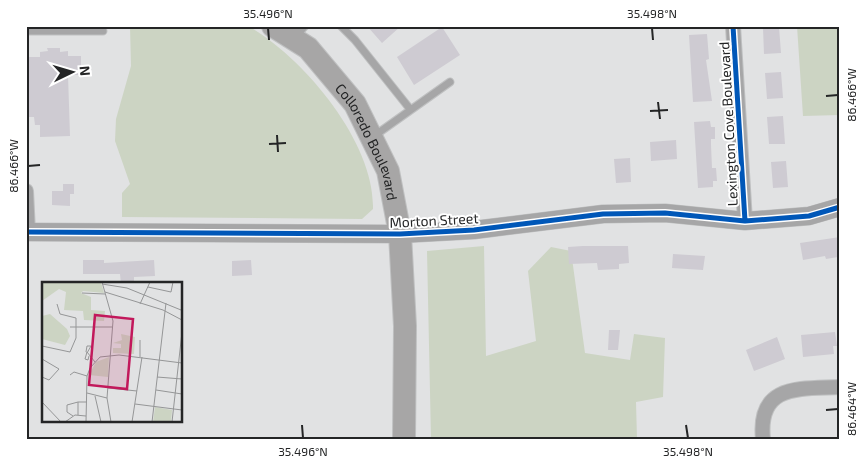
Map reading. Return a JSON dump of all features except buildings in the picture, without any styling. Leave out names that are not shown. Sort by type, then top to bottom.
[{"type":"highway","name":"Colloredo Boulevard","points":[[273,26],[299,33],[308,48],[355,104],[388,171],[400,234],[405,326],[404,439]]},
{"type":"street","name":"Lexington Cove Boulevard","points":[[733,26],[744,221]]},
{"type":"street","points":[[26,191],[27,232]]},
{"type":"street","name":"Morton Street","points":[[27,232],[400,234],[474,230],[603,214],[665,212],[744,221],[809,216],[840,207]]},
{"type":"street","points":[[763,439],[765,413],[770,402],[778,395],[788,390],[840,387]]},
{"type":"lane","points":[[342,26],[410,110]]},
{"type":"lane","points":[[26,32],[103,31]]},
{"type":"lane","points":[[371,137],[450,82]]},
{"type":"green space","points":[[130,26],[248,26],[269,40],[291,58],[312,80],[332,104],[349,130],[362,156],[370,183],[373,209],[362,219],[122,217],[122,193],[130,184],[115,141],[116,119],[131,66]]},
{"type":"green space","points":[[797,26],[840,26],[840,115],[803,116]]},
{"type":"green space","points":[[484,246],[486,356],[536,341],[528,271],[551,247],[571,251],[585,353],[630,360],[634,334],[665,338],[663,397],[636,402],[637,439],[431,439],[427,251]]},
{"type":"cycle path","points":[[733,26],[745,221]]},
{"type":"cycle path","points":[[26,232],[400,234],[474,230],[603,214],[665,213],[745,221],[809,216],[840,207]]}]
